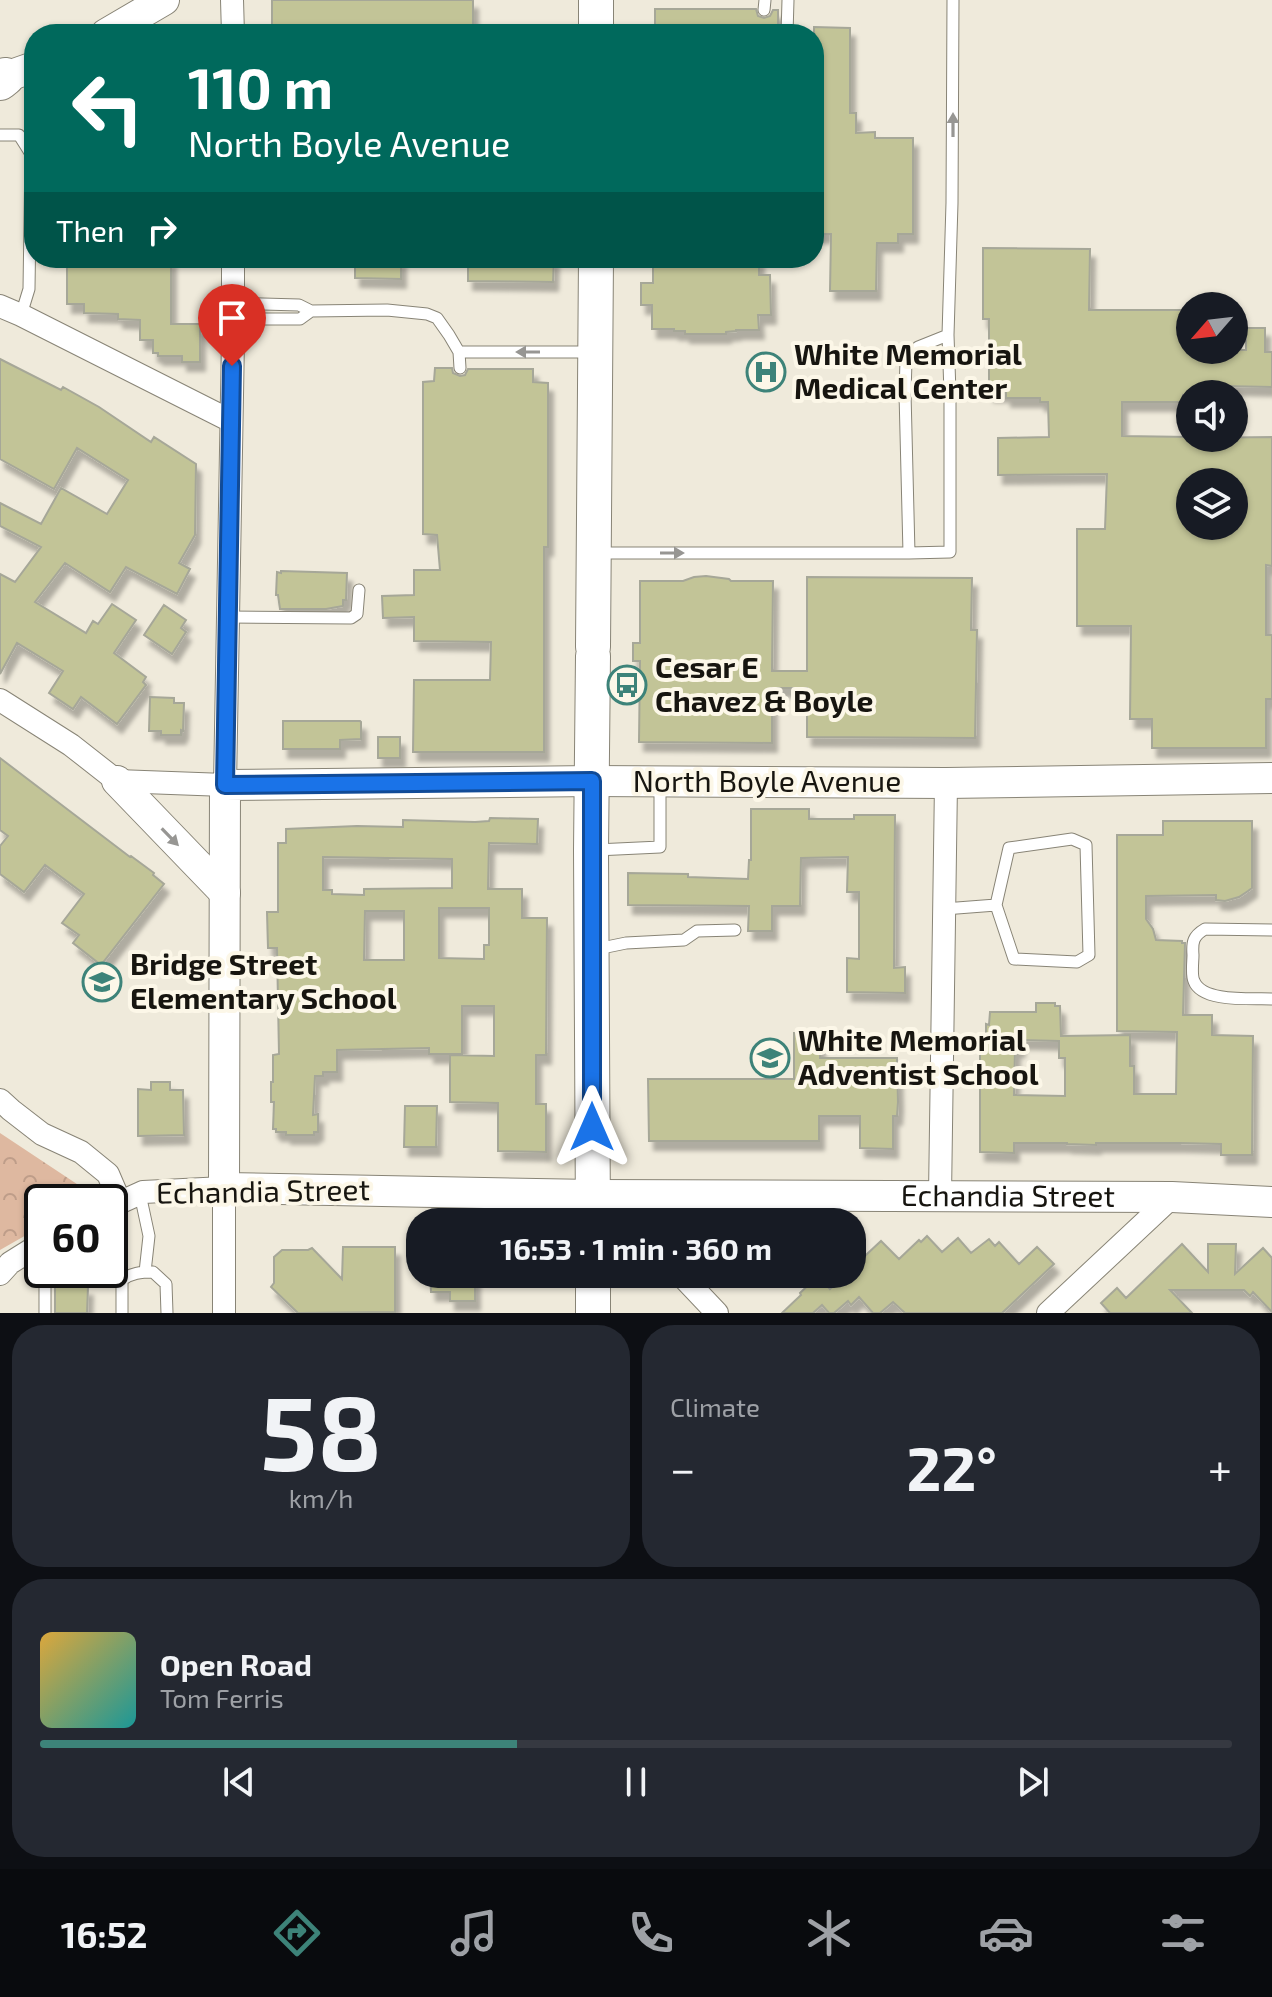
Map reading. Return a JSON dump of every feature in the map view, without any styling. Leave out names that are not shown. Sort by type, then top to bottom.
[{"type":"main road","points":[[596,0],[596,24]]},
{"type":"main road","points":[[593,1208],[591,850],[596,268]]},
{"type":"main road","points":[[593,1288],[593,1313]]},
{"type":"street","points":[[123,24],[164,0]]},
{"type":"street","points":[[232,0],[233,24]]},
{"type":"street","points":[[224,1313],[225,785],[233,268]]},
{"type":"street","points":[[0,306],[231,421]]},
{"type":"street","points":[[0,700],[71,745],[117,781],[225,893]]},
{"type":"street","name":"North Boyle Avenue","points":[[117,781],[225,785],[592,781],[946,783],[1272,778]]},
{"type":"street","points":[[940,1196],[946,783]]},
{"type":"street","name":"Echandia Street","points":[[0,1100],[42,1134],[81,1152],[108,1174],[114,1184]]},
{"type":"street","name":"Echandia Street","points":[[128,1200],[224,1188],[593,1208]]},
{"type":"street","name":"Echandia Street","points":[[670,1208],[940,1196],[1172,1197],[1272,1202]]},
{"type":"street","points":[[1048,1313],[1172,1197]]},
{"type":"street","points":[[0,1274],[10,1263],[24,1260]]},
{"type":"street","points":[[693,1288],[717,1313]]},
{"type":"lane","points":[[787,24],[788,0]]},
{"type":"lane","points":[[594,553],[950,552],[948,335],[953,0]]},
{"type":"lane","points":[[0,135],[19,135],[24,143]]},
{"type":"lane","points":[[21,315],[29,289],[29,268]]},
{"type":"lane","points":[[233,311],[300,319],[311,311],[387,310],[427,314],[437,318],[459,352],[460,368]]},
{"type":"lane","points":[[909,553],[906,361],[918,347],[948,335]]},
{"type":"lane","points":[[459,352],[596,352]]},
{"type":"lane","points":[[228,617],[351,618],[357,614],[359,590]]},
{"type":"lane","points":[[591,850],[660,847],[660,782]]},
{"type":"lane","points":[[1072,839],[1086,845],[1089,955],[1077,962],[1014,959],[996,905],[1009,848],[1072,839]]},
{"type":"lane","points":[[944,909],[996,905]]},
{"type":"lane","points":[[1272,930],[1205,929],[1192,941],[1194,981],[1202,990],[1214,996],[1272,999]]},
{"type":"lane","points":[[592,950],[626,943],[684,940],[697,931],[735,930]]},
{"type":"lane","points":[[128,1208],[149,1236],[145,1272]]},
{"type":"lane","points":[[122,1313],[122,1280],[128,1275],[145,1272],[153,1272],[166,1284],[167,1313]]},
{"type":"lane","points":[[45,1288],[45,1313]]},
{"type":"green space","points":[[0,1133],[77,1184],[24,1184],[24,1236],[0,1250]]},
{"type":"building","points":[[272,0],[473,0],[473,24],[272,24]]},
{"type":"building","points":[[655,9],[756,9],[758,16],[764,18],[770,16],[773,10],[778,10],[778,24],[655,24]]},
{"type":"building","points":[[824,27],[850,28],[850,113],[856,113],[856,133],[875,132],[875,138],[913,138],[913,234],[898,234],[898,243],[877,243],[876,291],[830,291],[831,234],[824,234]]},
{"type":"building","points":[[983,248],[1090,249],[1089,310],[1176,310],[1176,364],[1248,364],[1248,328],[1265,328],[1265,352],[1272,352],[1272,387],[1248,387],[1248,380],[1176,380],[1176,402],[1122,402],[1122,436],[1176,437],[1176,452],[1248,452],[1248,437],[1272,437],[1272,566],[1266,565],[1266,635],[1272,635],[1272,699],[1266,699],[1266,748],[1152,748],[1152,719],[1130,719],[1131,626],[1077,626],[1077,529],[1105,529],[1107,474],[998,475],[998,438],[1049,437],[1048,402],[1040,402],[1040,398],[1006,398],[1006,393],[989,393],[989,319],[983,319]]},
{"type":"building","points":[[67,268],[171,268],[171,324],[200,324],[200,362],[182,362],[182,356],[158,356],[158,353],[153,353],[153,340],[140,340],[140,320],[118,319],[118,314],[84,313],[84,304],[67,304]]},
{"type":"building","points":[[355,268],[401,268],[401,279],[355,278]]},
{"type":"building","points":[[468,268],[554,268],[553,282],[468,281]]},
{"type":"building","points":[[653,268],[759,268],[759,275],[770,275],[771,315],[758,315],[759,330],[736,330],[726,334],[685,334],[685,331],[674,329],[652,329],[652,305],[641,305],[641,283],[653,283]]},
{"type":"building","points":[[0,359],[61,390],[63,387],[151,442],[154,437],[196,464],[195,535],[179,563],[190,569],[177,594],[126,567],[110,592],[65,563],[35,602],[86,633],[93,621],[98,624],[112,604],[136,620],[114,653],[146,677],[143,682],[146,685],[117,724],[81,697],[73,709],[49,693],[63,671],[17,643],[0,674],[0,574],[15,582],[41,547],[0,526],[0,503],[41,524],[61,488],[107,514],[128,480],[77,448],[54,489],[0,459]]},
{"type":"building","points":[[435,368],[452,368],[453,373],[460,376],[465,375],[468,369],[533,369],[533,382],[548,383],[544,752],[413,752],[414,680],[490,680],[491,642],[414,641],[414,617],[383,618],[382,596],[414,595],[414,570],[440,570],[437,535],[423,534],[423,382],[434,381]]},
{"type":"building","points":[[277,572],[347,573],[343,606],[280,609],[276,595]]},
{"type":"building","points":[[706,576],[731,581],[773,581],[772,671],[807,671],[807,577],[972,578],[971,630],[977,630],[975,738],[807,737],[807,688],[772,688],[772,743],[639,742],[640,661],[633,661],[633,643],[640,643],[640,581],[683,581]]},
{"type":"building","points":[[164,605],[186,620],[181,628],[186,632],[172,654],[144,635]]},
{"type":"building","points":[[150,697],[174,698],[174,703],[184,703],[181,735],[161,735],[161,731],[149,731]]},
{"type":"building","points":[[283,721],[360,721],[361,739],[340,740],[340,749],[283,749]]},
{"type":"building","points":[[378,737],[400,737],[400,758],[378,758]]},
{"type":"building","points":[[0,758],[154,873],[164,884],[101,965],[73,943],[79,935],[62,923],[84,894],[45,865],[24,892],[0,874],[0,846],[8,836],[0,830]]},
{"type":"building","points":[[751,809],[809,809],[809,819],[895,815],[894,968],[905,967],[905,993],[847,992],[847,958],[859,959],[859,892],[847,892],[848,857],[801,858],[800,906],[772,906],[772,931],[748,931],[749,906],[628,905],[628,873],[748,879]]},
{"type":"building","points":[[490,818],[538,819],[537,844],[489,843],[488,889],[522,889],[522,918],[547,918],[546,1055],[536,1055],[536,1104],[546,1104],[546,1152],[498,1151],[498,1103],[450,1102],[450,1055],[494,1056],[494,1006],[462,1006],[462,1054],[429,1054],[429,1048],[337,1050],[337,1072],[323,1072],[323,1076],[315,1076],[313,1115],[318,1114],[318,1132],[314,1135],[286,1135],[286,1132],[276,1132],[273,1129],[271,1082],[273,1055],[279,1054],[277,948],[268,948],[267,912],[278,912],[278,843],[286,843],[286,829],[403,827],[403,820],[489,821]],"holes":[[[323,857],[452,859],[452,888],[364,889],[364,895],[332,894],[332,890],[323,890]],[[439,908],[489,908],[489,945],[484,945],[484,959],[439,958]],[[365,911],[404,911],[404,960],[364,960]]]},
{"type":"building","points":[[1163,821],[1252,821],[1252,888],[1239,897],[1225,901],[1216,900],[1216,895],[1146,896],[1146,919],[1156,940],[1185,943],[1183,1015],[1212,1015],[1212,1035],[1253,1036],[1252,1155],[1221,1155],[1221,1144],[1180,1143],[1014,1143],[1014,1153],[980,1152],[980,1049],[986,1049],[986,1024],[989,1025],[990,1012],[1036,1012],[1036,1003],[1055,1003],[1055,1006],[1060,1006],[1061,1036],[1130,1035],[1134,1094],[1176,1094],[1177,1032],[1117,1031],[1117,835],[1163,835]],"holes":[[[1020,1040],[1059,1041],[1059,1058],[1065,1058],[1065,1096],[1014,1095],[1015,1049],[1020,1048]]]},
{"type":"building","points":[[794,1033],[820,1033],[820,1058],[897,1058],[898,1102],[897,1116],[893,1116],[893,1149],[860,1148],[860,1116],[819,1116],[819,1141],[649,1141],[648,1079],[794,1079]]},
{"type":"building","points":[[151,1082],[170,1082],[170,1090],[183,1090],[184,1135],[138,1136],[138,1089],[151,1090]]},
{"type":"building","points":[[405,1106],[437,1106],[436,1147],[404,1147]]},
{"type":"building","points":[[927,1236],[942,1252],[958,1238],[971,1253],[989,1239],[995,1246],[999,1242],[1019,1264],[1037,1247],[1054,1264],[1002,1313],[905,1313],[893,1302],[880,1313],[873,1313],[859,1297],[851,1305],[848,1301],[834,1313],[829,1313],[822,1305],[813,1313],[782,1313],[805,1288],[866,1288],[866,1255],[881,1241],[899,1259],[919,1240],[921,1242]]},
{"type":"building","points":[[1182,1244],[1208,1272],[1208,1244],[1236,1244],[1235,1274],[1263,1248],[1272,1258],[1272,1312],[1253,1292],[1250,1296],[1244,1290],[1170,1290],[1192,1313],[1110,1313],[1101,1303],[1117,1288],[1126,1298]]},
{"type":"building","points":[[343,1247],[395,1247],[395,1312],[298,1313],[271,1287],[274,1283],[274,1257],[282,1250],[312,1248],[342,1279]]},
{"type":"building","points":[[55,1288],[88,1288],[87,1313],[55,1313]]},
{"type":"building","points":[[431,1288],[475,1288],[475,1301],[450,1301],[450,1292],[431,1292]]},
{"type":"place","name":"White Memorial Medical Center","points":[[766,372]]},
{"type":"place","name":"Cesar E Chavez & Boyle","points":[[627,685]]},
{"type":"place","name":"Bridge Street Elementary School","points":[[102,982]]},
{"type":"place","name":"White Memorial Adventist School","points":[[770,1058]]},
{"type":"route","points":[[232,366],[225,785],[592,781],[592,1127]]}]
